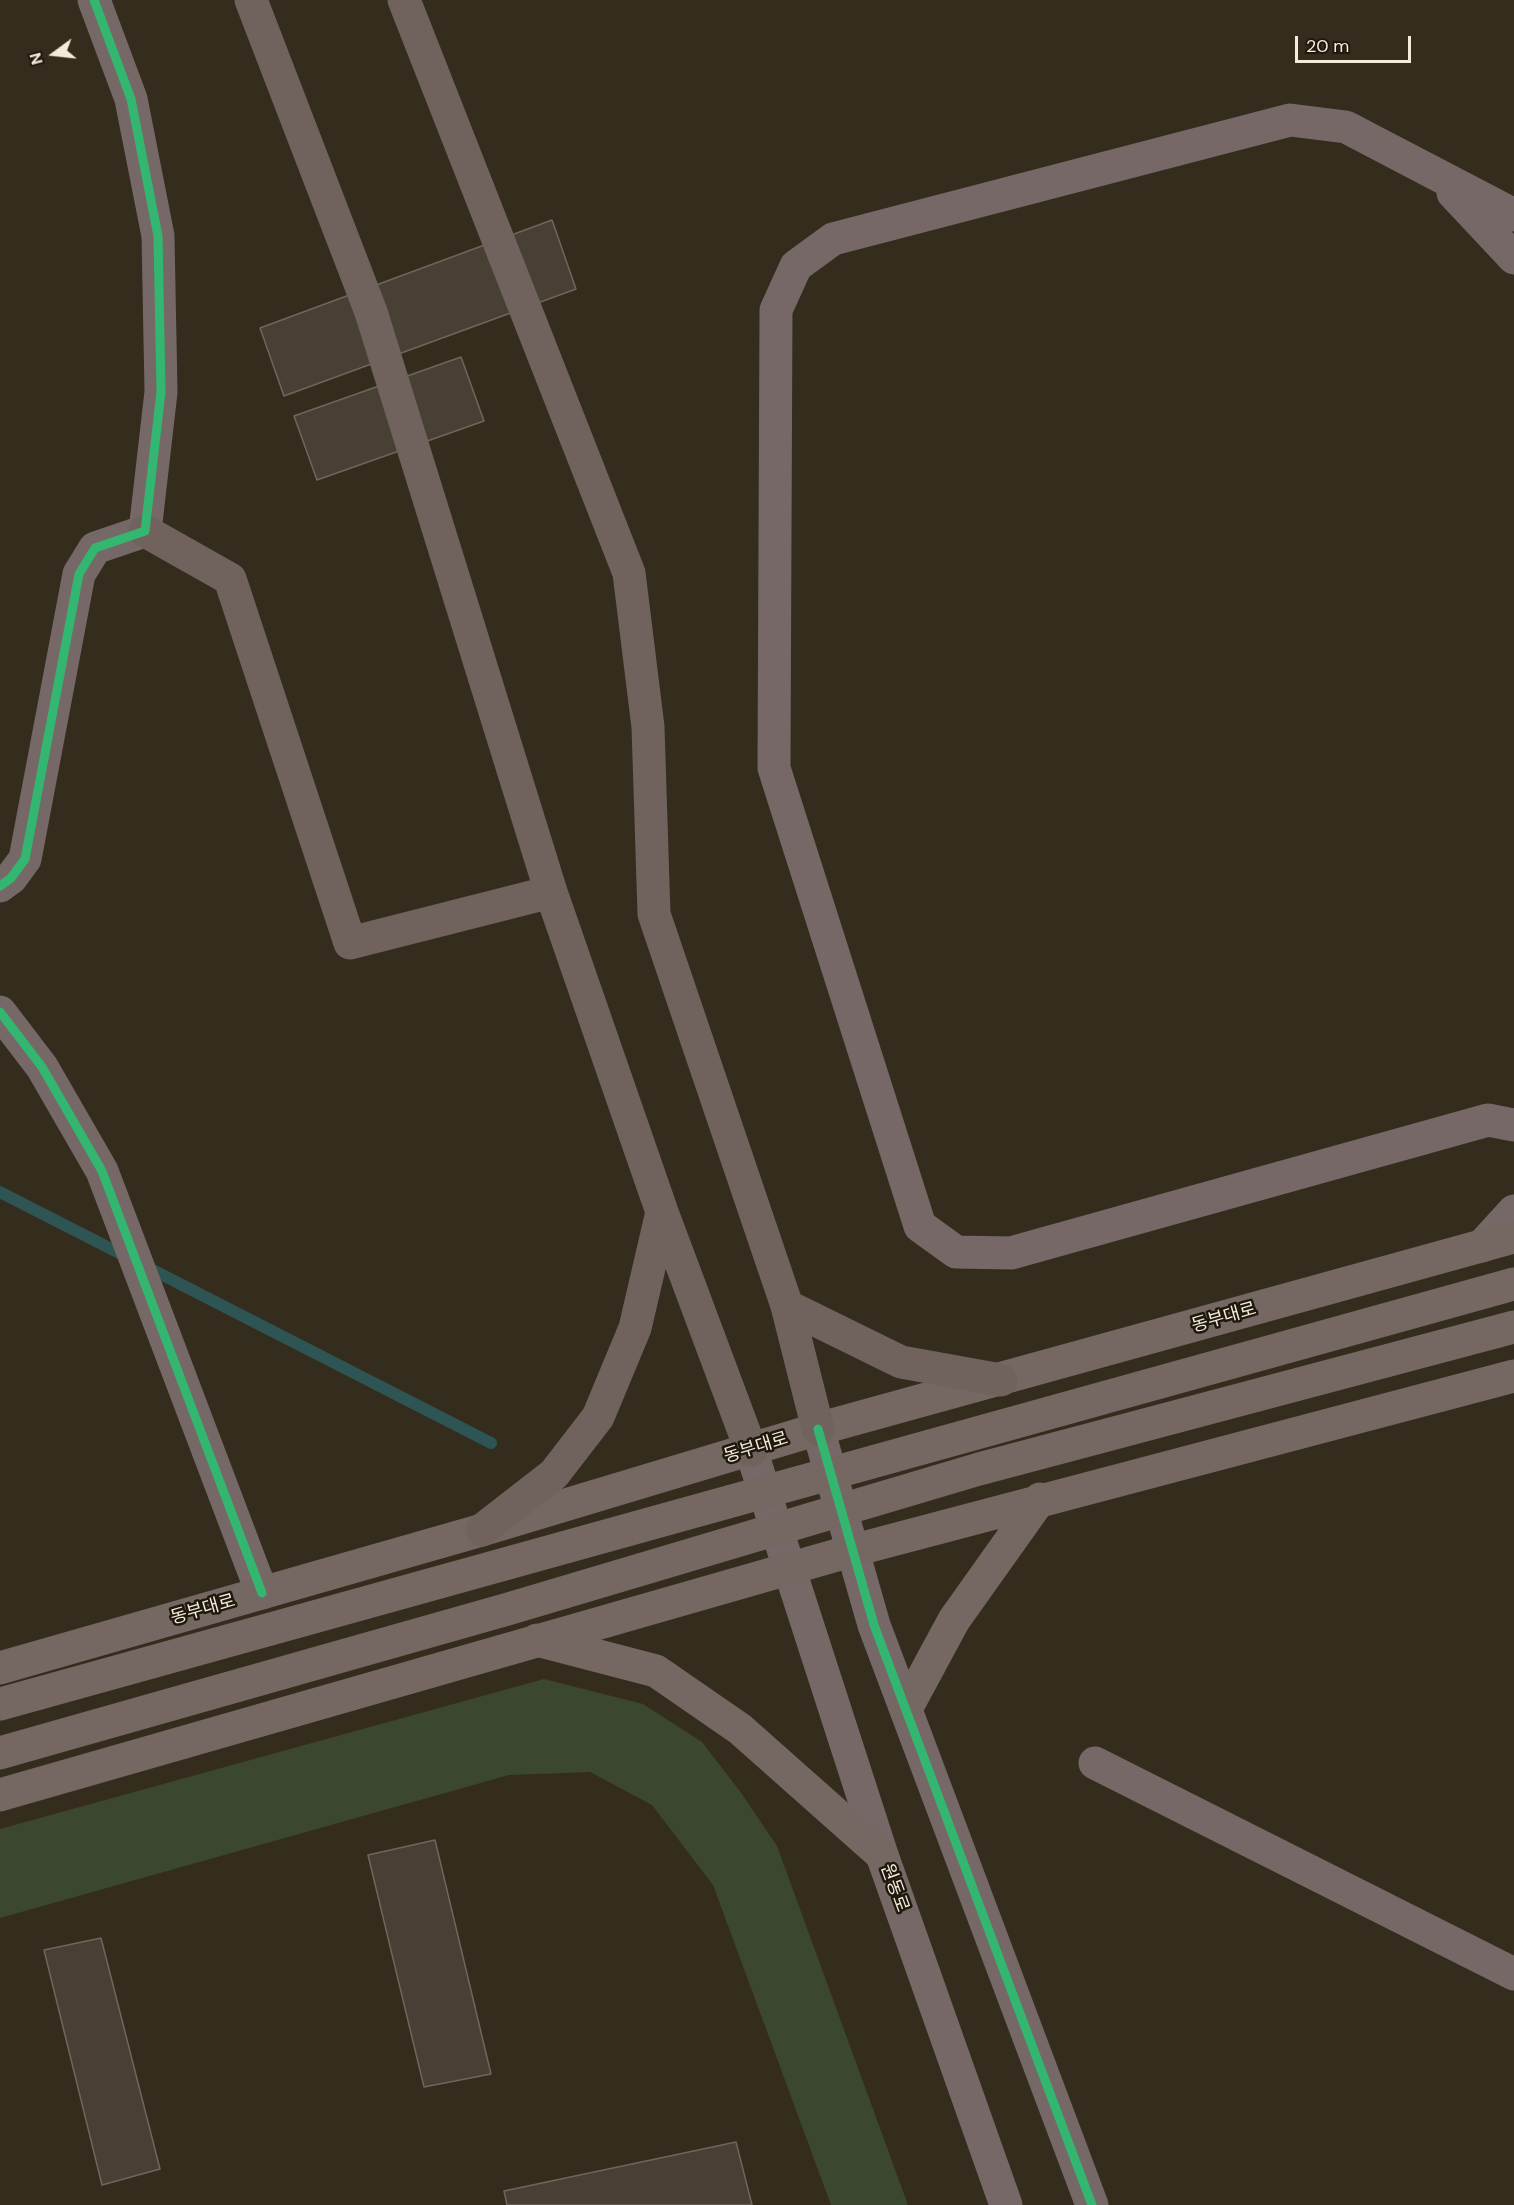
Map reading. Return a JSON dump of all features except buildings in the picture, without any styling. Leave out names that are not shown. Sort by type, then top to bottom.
[{"type":"highway","points":[[251,0],[371,312],[551,892],[662,1212],[751,1450]]},
{"type":"highway","points":[[404,0],[450,111],[629,573],[648,727],[654,914],[788,1306],[818,1430]]},
{"type":"highway","points":[[145,531],[230,579],[351,943],[551,892]]},
{"type":"highway","points":[[482,1530],[554,1474],[598,1417],[635,1329],[662,1212]]},
{"type":"highway","points":[[788,1306],[901,1362],[1001,1380]]},
{"type":"main road","name":"동부대로","points":[[0,1668],[482,1530],[818,1430],[1514,1237]]},
{"type":"main road","name":"동부대로","points":[[0,1704],[1514,1284]]},
{"type":"main road","points":[[0,1753],[508,1609],[980,1469],[1514,1327]]},
{"type":"main road","points":[[0,1795],[851,1551],[1040,1499],[1514,1376]]},
{"type":"main road","points":[[906,1709],[954,1620],[1040,1499]]},
{"type":"main road","points":[[535,1640],[656,1671],[740,1729],[882,1855]]},
{"type":"street","points":[[0,886],[11,878],[25,859],[79,574],[95,548],[145,531],[161,392],[158,236],[131,99],[94,0]]},
{"type":"street","points":[[1501,1123],[1011,1252],[956,1252],[921,1226],[774,768],[776,310],[796,266],[833,239],[1290,120],[1346,127],[1514,215]]},
{"type":"street","points":[[1434,172],[1514,258]]},
{"type":"street","points":[[0,1012],[42,1067],[102,1171],[261,1593]]},
{"type":"street","points":[[1482,1246],[1514,1211]]},
{"type":"street","points":[[818,1430],[874,1625],[1092,2205]]},
{"type":"street","name":"원동로","points":[[751,1450],[882,1855],[1006,2205]]},
{"type":"street","points":[[1095,1763],[1514,1974]]},
{"type":"green space","points":[[544,1679],[643,1704],[702,1742],[742,1794],[777,1846],[908,2205],[831,2205],[713,1885],[652,1805],[590,1772],[509,1775],[0,1918],[0,1829]]},
{"type":"waterway","points":[[0,1192],[127,1257]]},
{"type":"waterway","points":[[145,1266],[491,1443]]},
{"type":"cycle path","points":[[0,886],[11,878],[25,859],[79,574],[95,548],[145,531],[161,392],[158,236],[131,99],[94,0]]},
{"type":"cycle path","points":[[0,1012],[42,1067],[102,1171],[262,1593]]},
{"type":"cycle path","points":[[818,1429],[874,1625],[1092,2205]]}]
